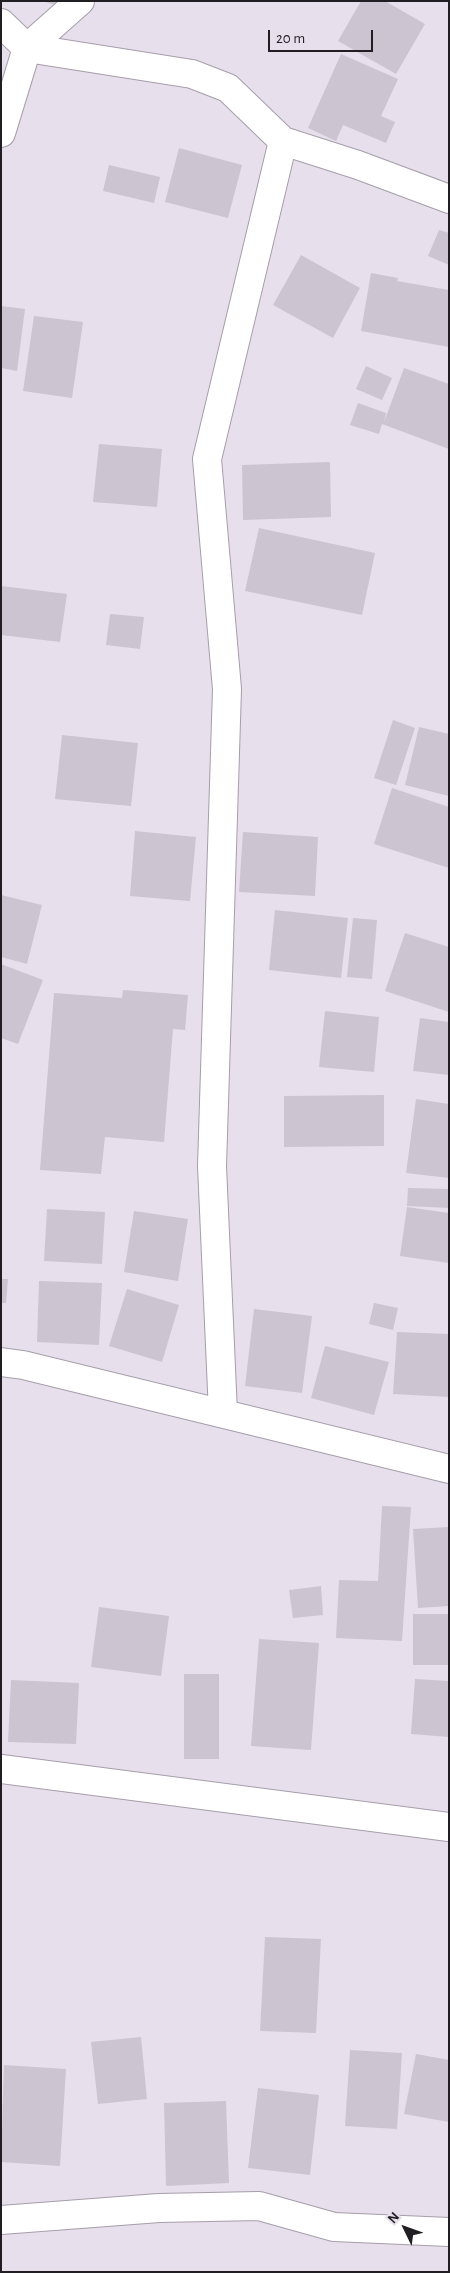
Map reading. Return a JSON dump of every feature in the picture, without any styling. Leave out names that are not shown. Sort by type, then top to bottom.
[{"type":"street","points":[[1,132],[27,48],[80,1]]},
{"type":"street","points":[[1,23],[27,48],[192,74],[228,88],[283,141],[358,165],[449,199]]},
{"type":"street","points":[[222,1413],[212,1166],[227,689],[207,459],[283,141]]},
{"type":"street","points":[[1,1362],[23,1365],[449,1469]]},
{"type":"street","points":[[1,1769],[449,1827]]},
{"type":"street","points":[[1,2220],[159,2208],[259,2206],[334,2226],[449,2232]]},
{"type":"building","points":[[43,1],[61,1],[60,7]]},
{"type":"building","points":[[361,1],[385,1],[425,24],[396,74],[338,41]]},
{"type":"building","points":[[341,54],[398,79],[381,116],[395,122],[386,143],[343,125],[336,141],[308,128]]},
{"type":"building","points":[[179,148],[242,165],[228,218],[165,202]]},
{"type":"building","points":[[109,165],[160,177],[154,203],[103,191]]},
{"type":"building","points":[[439,230],[449,233],[449,265],[428,256]]},
{"type":"building","points":[[301,255],[360,288],[333,338],[273,305]]},
{"type":"building","points":[[371,273],[398,278],[397,281],[449,290],[449,347],[361,331]]},
{"type":"building","points":[[1,306],[25,309],[17,371],[1,368]]},
{"type":"building","points":[[34,316],[83,322],[72,398],[23,391]]},
{"type":"building","points":[[366,366],[392,378],[382,400],[356,389]]},
{"type":"building","points":[[404,368],[449,384],[449,449],[382,424],[379,434],[350,425],[358,403],[386,413],[384,422]]},
{"type":"building","points":[[99,444],[162,449],[157,507],[93,502]]},
{"type":"building","points":[[330,462],[331,517],[243,520],[242,465]]},
{"type":"building","points":[[259,528],[375,553],[362,615],[245,591]]},
{"type":"building","points":[[1,586],[67,594],[60,642],[1,635]]},
{"type":"building","points":[[110,614],[144,617],[140,649],[106,645]]},
{"type":"building","points":[[393,720],[415,728],[396,785],[374,778]]},
{"type":"building","points":[[419,727],[449,734],[449,796],[405,785]]},
{"type":"building","points":[[62,735],[138,743],[131,806],[55,799]]},
{"type":"building","points":[[392,788],[449,807],[449,868],[374,844]]},
{"type":"building","points":[[135,831],[196,837],[190,901],[130,896]]},
{"type":"building","points":[[243,832],[318,837],[315,896],[239,892]]},
{"type":"building","points":[[1,895],[42,905],[27,964],[1,957]]},
{"type":"building","points":[[275,910],[348,918],[341,978],[269,970]]},
{"type":"building","points":[[353,918],[377,920],[372,979],[347,977]]},
{"type":"building","points":[[405,933],[449,947],[449,1012],[385,991]]},
{"type":"building","points":[[1,964],[43,980],[18,1044],[1,1038]]},
{"type":"building","points":[[123,990],[188,995],[185,1030],[173,1029],[164,1142],[105,1137],[101,1174],[40,1170],[54,993],[122,998]]},
{"type":"building","points":[[325,1011],[379,1017],[374,1072],[319,1067]]},
{"type":"building","points":[[420,1018],[449,1022],[449,1075],[413,1071]]},
{"type":"building","points":[[384,1095],[384,1146],[284,1147],[284,1096]]},
{"type":"building","points":[[416,1099],[449,1104],[449,1178],[406,1173]]},
{"type":"building","points":[[408,1188],[449,1189],[449,1208],[407,1206]]},
{"type":"building","points":[[407,1207],[449,1213],[449,1263],[400,1256]]},
{"type":"building","points":[[47,1209],[105,1212],[102,1264],[44,1261]]},
{"type":"building","points":[[134,1211],[188,1219],[178,1281],[124,1272]]},
{"type":"building","points":[[1,1279],[8,1279],[6,1303],[1,1303]]},
{"type":"building","points":[[39,1281],[102,1283],[99,1345],[37,1342]]},
{"type":"building","points":[[127,1289],[179,1305],[162,1362],[109,1346]]},
{"type":"building","points":[[374,1303],[398,1308],[393,1330],[369,1324]]},
{"type":"building","points":[[254,1309],[312,1316],[302,1393],[245,1386]]},
{"type":"building","points":[[397,1332],[449,1334],[449,1397],[393,1394]]},
{"type":"building","points":[[325,1346],[389,1362],[374,1415],[311,1398]]},
{"type":"building","points":[[382,1506],[411,1507],[402,1641],[336,1638],[339,1580],[378,1581]]},
{"type":"building","points":[[449,1527],[449,1606],[418,1608],[413,1529]]},
{"type":"building","points":[[321,1586],[323,1615],[293,1618],[289,1590]]},
{"type":"building","points":[[99,1607],[169,1616],[161,1676],[91,1667]]},
{"type":"building","points":[[413,1614],[449,1614],[449,1665],[413,1665]]},
{"type":"building","points":[[259,1639],[319,1643],[311,1750],[251,1746]]},
{"type":"building","points":[[184,1674],[219,1674],[219,1759],[184,1759]]},
{"type":"building","points":[[415,1679],[449,1681],[449,1737],[411,1734]]},
{"type":"building","points":[[11,1680],[79,1683],[76,1744],[8,1742]]},
{"type":"building","points":[[265,1937],[321,1939],[316,2033],[260,2031]]},
{"type":"building","points":[[141,2037],[147,2099],[98,2104],[91,2042]]},
{"type":"building","points":[[350,2050],[402,2053],[397,2129],[345,2126]]},
{"type":"building","points":[[416,2054],[449,2060],[449,2122],[404,2114]]},
{"type":"building","points":[[4,2065],[66,2069],[60,2166],[1,2162]]},
{"type":"building","points":[[258,2088],[319,2095],[310,2175],[248,2168]]},
{"type":"building","points":[[226,2101],[229,2183],[166,2186],[164,2103]]}]
